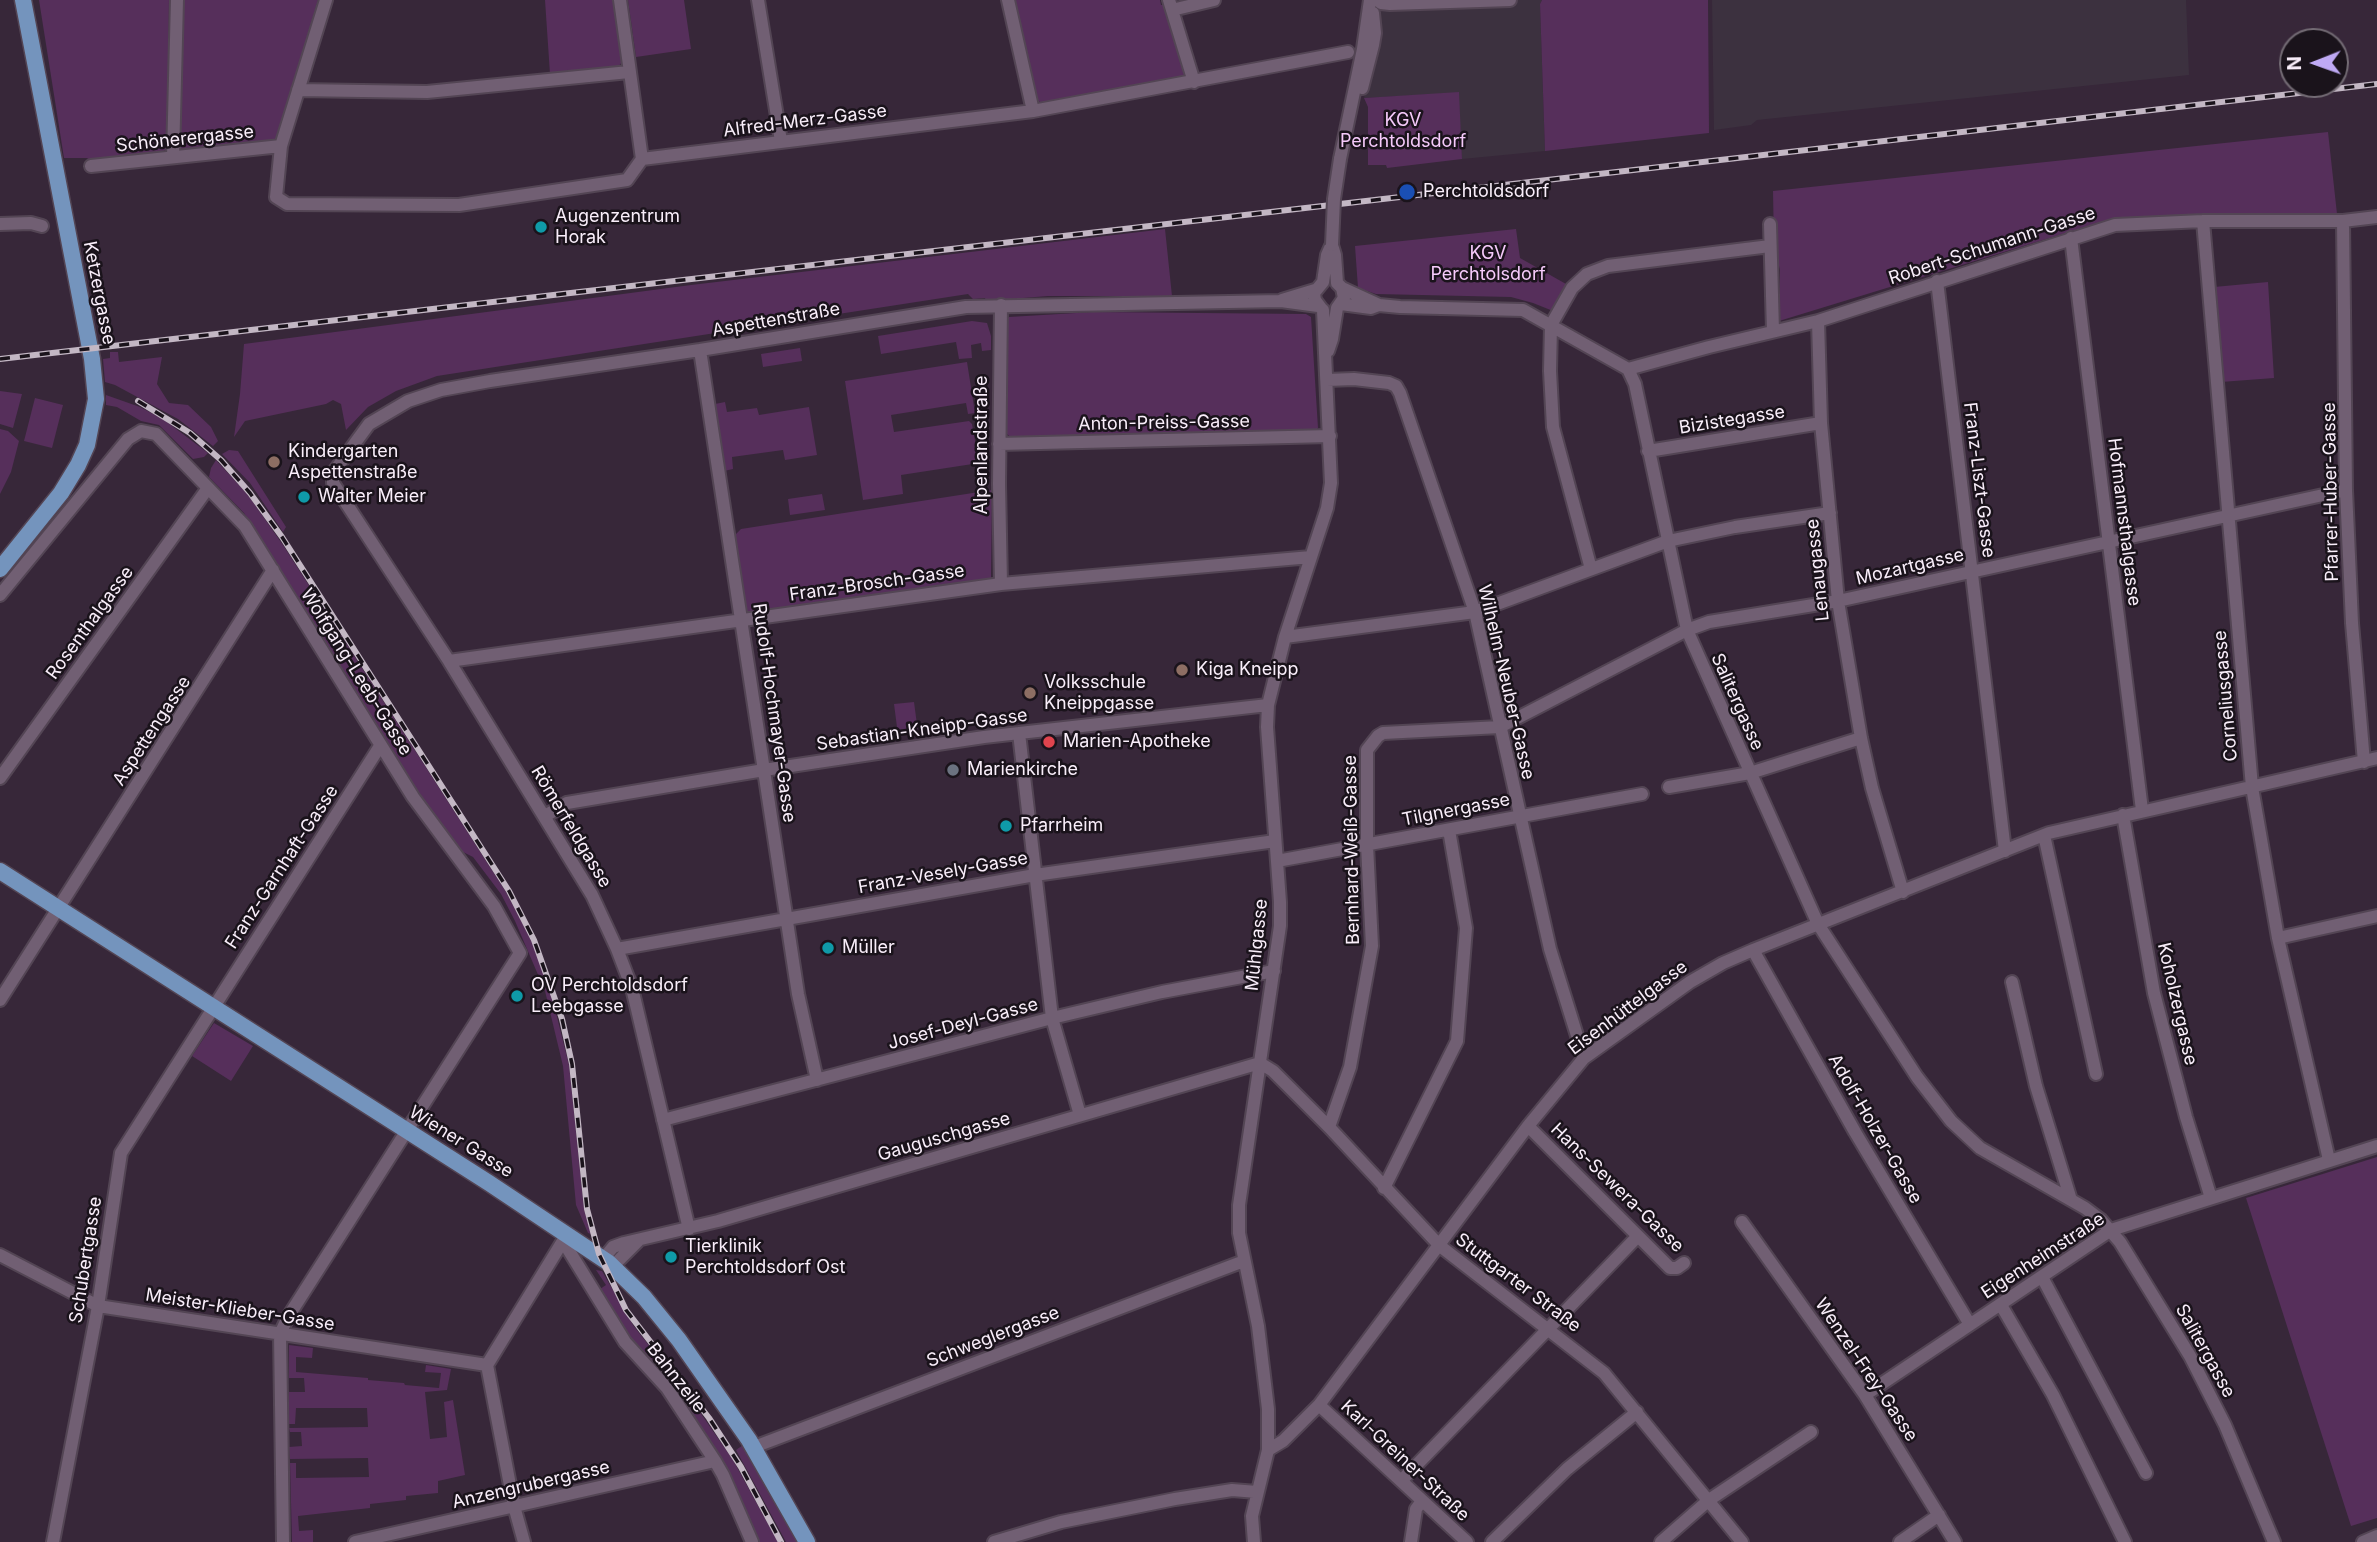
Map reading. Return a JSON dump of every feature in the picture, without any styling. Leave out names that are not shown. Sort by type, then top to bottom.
[{"type":"main road","name":"Ketzergasse","points":[[0,569],[61,493],[78,465],[87,445],[96,399],[92,359],[23,0]]},
{"type":"main road","name":"Wiener Gasse","points":[[0,871],[407,1130],[565,1238],[609,1262],[644,1297],[679,1340],[754,1447],[807,1542]]},
{"type":"street","points":[[173,157],[177,0]]},
{"type":"street","points":[[326,0],[281,146],[276,197],[287,204],[459,205],[627,180],[642,159],[621,0]]},
{"type":"street","points":[[758,0],[781,141]]},
{"type":"street","points":[[1008,0],[1033,111]]},
{"type":"street","points":[[1194,82],[1170,5],[1213,0]]},
{"type":"street","name":"Mühlgasse","points":[[1326,354],[1344,295],[1339,286],[1332,245],[1334,200],[1371,0]]},
{"type":"street","points":[[1377,0],[1390,4],[1510,0]]},
{"type":"street","name":"Alfred-Merz-Gasse","points":[[642,159],[1033,111],[1348,52]]},
{"type":"street","points":[[298,90],[427,92],[629,72]]},
{"type":"street","name":"Schönerergasse","points":[[92,166],[281,146]]},
{"type":"street","name":"Robert-Schumann-Gasse","points":[[1628,369],[1818,321],[2115,225],[2203,221],[2343,221],[2377,217]]},
{"type":"street","name":"Corneliusgasse","points":[[2203,221],[2252,786],[2278,938],[2329,1160]]},
{"type":"street","name":"Pfarrer-Huber-Gasse","points":[[2343,221],[2346,490],[2352,623],[2371,760]]},
{"type":"street","points":[[0,224],[31,223],[42,226]]},
{"type":"street","points":[[1770,224],[1773,331]]},
{"type":"street","name":"Hofmannsthalgasse","points":[[2071,239],[2142,810]]},
{"type":"street","name":"Mühlgasse","points":[[1254,1542],[1252,1517],[1268,1450],[1269,1432],[1265,1372],[1239,1233],[1240,1205],[1280,902],[1267,727],[1268,705],[1285,638],[1327,508],[1331,484],[1326,354],[1321,308],[1315,300],[1332,245]]},
{"type":"street","points":[[1591,569],[1553,427],[1551,325],[1572,288],[1587,274],[1608,266],[1770,246]]},
{"type":"street","points":[[1319,286],[1330,281],[1379,305]]},
{"type":"street","name":"Franz-Liszt-Gasse","points":[[1937,281],[2005,851]]},
{"type":"street","name":"Aspettenstraße","points":[[1281,301],[1319,286]]},
{"type":"street","name":"Aspettenstraße","points":[[328,486],[333,473],[369,424],[408,401],[442,390],[490,381],[966,307],[1281,301],[1321,308]]},
{"type":"street","name":"Alpenlandstraße","points":[[1001,305],[1001,584]]},
{"type":"street","points":[[1321,308],[1332,311],[1340,306],[1379,305],[1523,310],[1628,369]]},
{"type":"street","name":"Lenaugasse","points":[[1818,321],[1821,423],[1838,601],[1872,788],[1903,892]]},
{"type":"street","name":"Rudolf-Hochmayer-Gasse","points":[[700,350],[798,994],[817,1080]]},
{"type":"street","name":"Salitergasse","points":[[1628,369],[1635,384],[1687,630],[1818,924],[1917,1077],[1951,1121],[1980,1148],[2071,1200],[2111,1230],[2190,1356],[2225,1425],[2274,1542]]},
{"type":"street","name":"Wilhelm-Neuber-Gasse","points":[[1327,380],[1354,379],[1390,383],[1396,386],[1400,393],[1475,612],[1550,949],[1584,1058]]},
{"type":"street","name":"Bizistegasse","points":[[1648,451],[1821,423]]},
{"type":"street","name":"Wolfgang-Leeb-Gasse","points":[[0,595],[128,439],[141,431],[160,436],[245,527],[380,746],[413,797],[494,906],[520,953],[407,1130]]},
{"type":"street","name":"Anton-Preiss-Gasse","points":[[999,444],[1330,436]]},
{"type":"street","name":"Römerfeldgasse","points":[[328,486],[449,661],[592,895],[632,989],[689,1229]]},
{"type":"street","name":"Rosenthalgasse","points":[[0,778],[208,488]]},
{"type":"street","name":"Mozartgasse","points":[[1500,727],[1687,630],[1709,622],[1838,601],[2346,490]]},
{"type":"street","points":[[1285,638],[1475,612],[1668,541],[1735,527],[1830,513]]},
{"type":"street","name":"Franz-Brosch-Gasse","points":[[449,661],[1001,584],[1311,556]]},
{"type":"street","name":"Aspettengasse","points":[[0,1000],[272,570]]},
{"type":"street","name":"Sebastian-Kneipp-Gasse","points":[[545,816],[568,803],[764,770],[984,737],[1268,705]]},
{"type":"street","name":"Bernhard-Weiß-Gasse","points":[[1329,1128],[1350,1067],[1372,946],[1367,845],[1367,750],[1383,733],[1500,727]]},
{"type":"street","points":[[1019,733],[1052,1018],[1080,1115]]},
{"type":"street","points":[[1669,786],[1750,773],[1861,738]]},
{"type":"street","name":"Franz-Garnhaft-Gasse","points":[[212,1006],[380,746]]},
{"type":"street","name":"Eisenhüttelgasse","points":[[1268,1450],[1283,1441],[1319,1405],[1528,1126],[1584,1058],[1690,982],[1753,950],[2044,835],[2123,814],[2371,760]]},
{"type":"street","name":"Tilgnergasse","points":[[1277,861],[1642,794]]},
{"type":"street","name":"Koholzergasse","points":[[2123,814],[2154,993],[2186,1117],[2211,1198]]},
{"type":"street","points":[[1384,1188],[1457,1041],[1466,928],[1449,830]]},
{"type":"street","points":[[2044,835],[2096,1074]]},
{"type":"street","name":"Franz-Vesely-Gasse","points":[[617,949],[1035,875],[1276,841]]},
{"type":"street","points":[[2278,938],[2377,916]]},
{"type":"street","name":"Adolf-Holzer-Gasse","points":[[1753,950],[1855,1132],[1969,1323]]},
{"type":"street","name":"Josef-Deyl-Gasse","points":[[663,1120],[1052,1018],[1162,992],[1273,971]]},
{"type":"street","points":[[2012,982],[2036,1086],[2071,1200]]},
{"type":"street","name":"Schubertgasse","points":[[54,1542],[98,1306],[121,1153],[212,1006]]},
{"type":"street","name":"Stuttgarter Straße","points":[[1260,1063],[1273,1071],[1440,1246],[1604,1373],[1742,1542]]},
{"type":"street","name":"Gauguschgasse","points":[[609,1262],[638,1241],[689,1229],[1260,1063]]},
{"type":"street","name":"Hans-Sewera-Gasse","points":[[1528,1126],[1670,1268],[1677,1268],[1684,1263]]},
{"type":"street","points":[[283,1542],[280,1334],[288,1317],[407,1130]]},
{"type":"street","name":"Eigenheimstraße","points":[[1866,1395],[1969,1323],[2001,1305],[2111,1230],[2377,1146]]},
{"type":"street","name":"Wenzel-Frey-Gasse","points":[[1742,1222],[1866,1395],[1955,1542]]},
{"type":"street","points":[[1402,1480],[1638,1236]]},
{"type":"street","points":[[524,1542],[514,1506],[486,1365],[565,1238]]},
{"type":"street","name":"Bahnzeile","points":[[565,1238],[625,1342],[667,1388],[715,1461],[752,1542]]},
{"type":"street","name":"Meister-Klieber-Gasse","points":[[0,1255],[98,1306],[486,1365]]},
{"type":"street","name":"Schweglergasse","points":[[754,1447],[1244,1261]]},
{"type":"street","points":[[2042,1277],[2146,1473]]},
{"type":"street","points":[[2001,1305],[2053,1395],[2125,1542]]},
{"type":"street","name":"Karl-Greiner-Straße","points":[[1319,1405],[1467,1542]]},
{"type":"street","points":[[1492,1542],[1567,1469],[1637,1412]]},
{"type":"street","points":[[1269,1432],[1296,1427]]},
{"type":"street","points":[[1661,1542],[1709,1500],[1811,1432]]},
{"type":"street","name":"Anzengrubergasse","points":[[355,1542],[715,1461]]},
{"type":"street","points":[[994,1542],[1061,1522],[1175,1499],[1232,1490],[1257,1492]]},
{"type":"street","points":[[1411,1542],[1416,1509],[1422,1502]]},
{"type":"street","points":[[1900,1542],[1939,1516]]},
{"type":"street","points":[[2363,1542],[2377,1536]]},
{"type":"shaded area","points":[[1381,0],[1542,0],[1545,151],[1462,159],[1458,93],[1364,98],[1378,44]]},
{"type":"shaded area","points":[[1712,0],[2186,0],[2189,75],[1757,120],[1751,125],[1714,130]]},
{"type":"green space","points":[[39,0],[169,0],[167,148],[159,155],[91,161],[87,158],[64,158]]},
{"type":"green space","points":[[182,0],[318,0],[276,140],[183,150],[178,146]]},
{"type":"green space","points":[[545,0],[615,0],[623,61],[617,68],[550,74]]},
{"type":"green space","points":[[628,0],[684,0],[691,49],[636,57]]},
{"type":"green space","points":[[1015,0],[1160,0],[1186,72],[1181,80],[1043,104],[1037,100]]},
{"type":"green space","points":[[1542,0],[1708,0],[1709,133],[1545,151]]},
{"type":"green space","name":"KGV Perchtoldsdorf","points":[[1459,92],[1462,159],[1387,168],[1386,165],[1368,165],[1368,107],[1364,98]]},
{"type":"green space","points":[[2328,132],[2337,214],[2115,218],[1779,321],[1780,270],[1774,244],[1773,191]]},
{"type":"green space","points":[[1165,229],[1172,296],[1048,296],[986,301],[985,298],[973,299],[968,294],[437,376],[396,391],[368,407],[346,430],[341,404],[333,400],[326,404],[245,421],[234,437],[244,344],[691,285]]},
{"type":"green space","name":"KGV Perchtolsdorf","points":[[1516,229],[1520,258],[1566,284],[1553,311],[1511,297],[1376,294],[1358,288],[1355,246]]},
{"type":"green space","points":[[2268,282],[2274,378],[2221,382],[2214,287]]},
{"type":"green space","points":[[1093,312],[1306,314],[1311,317],[1318,428],[1314,432],[1013,439],[1007,434],[1004,321],[1009,317]]},
{"type":"green space","points":[[972,321],[987,323],[991,350],[982,351],[981,343],[971,345],[972,358],[959,359],[956,342],[881,354],[878,336]]},
{"type":"green space","points":[[800,348],[802,361],[763,367],[761,354]]},
{"type":"green space","points":[[110,352],[118,352],[119,362],[162,357],[157,384],[169,403],[188,405],[211,427],[218,441],[213,446],[178,419],[105,382],[103,359],[110,358]]},
{"type":"green space","points":[[967,362],[975,413],[968,414],[966,403],[891,415],[894,432],[969,421],[972,424],[979,463],[901,475],[903,494],[863,500],[845,381]]},
{"type":"green space","points":[[0,391],[22,394],[13,428],[0,424]]},
{"type":"green space","points":[[106,395],[140,407],[163,419],[208,453],[204,457],[193,459],[159,425],[141,421],[117,407],[106,405]]},
{"type":"green space","points":[[35,398],[63,405],[52,448],[24,441]]},
{"type":"green space","points":[[725,402],[727,412],[757,408],[759,415],[809,407],[817,455],[785,460],[783,450],[732,457],[733,469],[724,471],[715,404]]},
{"type":"green space","points":[[0,429],[8,431],[19,441],[11,472],[0,494]]},
{"type":"green space","points":[[229,450],[238,451],[286,527],[283,532],[250,483],[222,454]]},
{"type":"green space","points":[[216,460],[248,495],[283,545],[506,892],[532,941],[551,993],[569,1065],[584,1209],[591,1234],[588,1233],[576,1205],[563,1066],[545,991],[515,921],[501,894],[473,857],[461,851],[417,793],[244,513],[209,477]]},
{"type":"green space","points":[[992,490],[991,579],[747,614],[735,535],[741,529]]},
{"type":"green space","points":[[822,494],[825,510],[790,515],[788,499]]},
{"type":"green space","points":[[914,702],[918,732],[898,735],[894,704]]},
{"type":"green space","points":[[214,1023],[253,1046],[231,1081],[192,1056]]},
{"type":"green space","points":[[2377,1157],[2377,1518],[2351,1526],[2246,1198]]},
{"type":"green space","points":[[596,1270],[602,1271],[633,1325],[693,1402],[733,1460],[778,1542],[758,1542],[670,1386],[627,1335],[600,1289],[606,1285]]},
{"type":"green space","points":[[289,1345],[313,1348],[312,1358],[296,1357],[296,1372],[439,1388],[441,1373],[425,1372],[426,1365],[451,1369],[447,1390],[425,1392],[430,1439],[447,1437],[444,1402],[453,1400],[465,1475],[438,1481],[438,1493],[406,1496],[406,1500],[370,1504],[370,1508],[298,1516],[299,1531],[313,1530],[313,1542],[292,1542],[290,1463],[296,1463],[296,1478],[369,1477],[368,1458],[290,1459],[289,1447],[302,1446],[301,1432],[290,1432],[289,1428],[368,1427],[367,1408],[296,1408],[295,1424],[289,1424],[289,1392],[305,1392],[304,1378],[289,1378]]},
{"type":"green space","points":[[743,1445],[799,1542],[786,1542],[736,1450]]},
{"type":"railway","points":[[0,359],[2377,84]]},
{"type":"railway","points":[[138,401],[190,433],[221,460],[250,493],[282,537],[509,891],[534,940],[562,1019],[572,1064],[587,1209],[599,1254],[626,1310],[709,1418],[741,1467],[781,1542]]},
{"type":"place","name":"Perchtoldsdorf","points":[[1407,192]]},
{"type":"place","name":"Augenzentrum Horak","points":[[541,227]]},
{"type":"place","name":"Kindergarten Aspettenstraße","points":[[274,462]]},
{"type":"place","name":"Walter Meier","points":[[304,497]]},
{"type":"place","name":"Kiga Kneipp","points":[[1182,670]]},
{"type":"place","name":"Volksschule Kneippgasse","points":[[1030,693]]},
{"type":"place","name":"Marien-Apotheke","points":[[1049,742]]},
{"type":"place","name":"Marienkirche","points":[[953,770]]},
{"type":"place","name":"Pfarrheim","points":[[1006,826]]},
{"type":"place","name":"Müller","points":[[828,948]]},
{"type":"place","name":"OV Perchtoldsdorf Leebgasse","points":[[517,996]]},
{"type":"place","name":"Tierklinik Perchtoldsdorf Ost","points":[[671,1257]]}]
